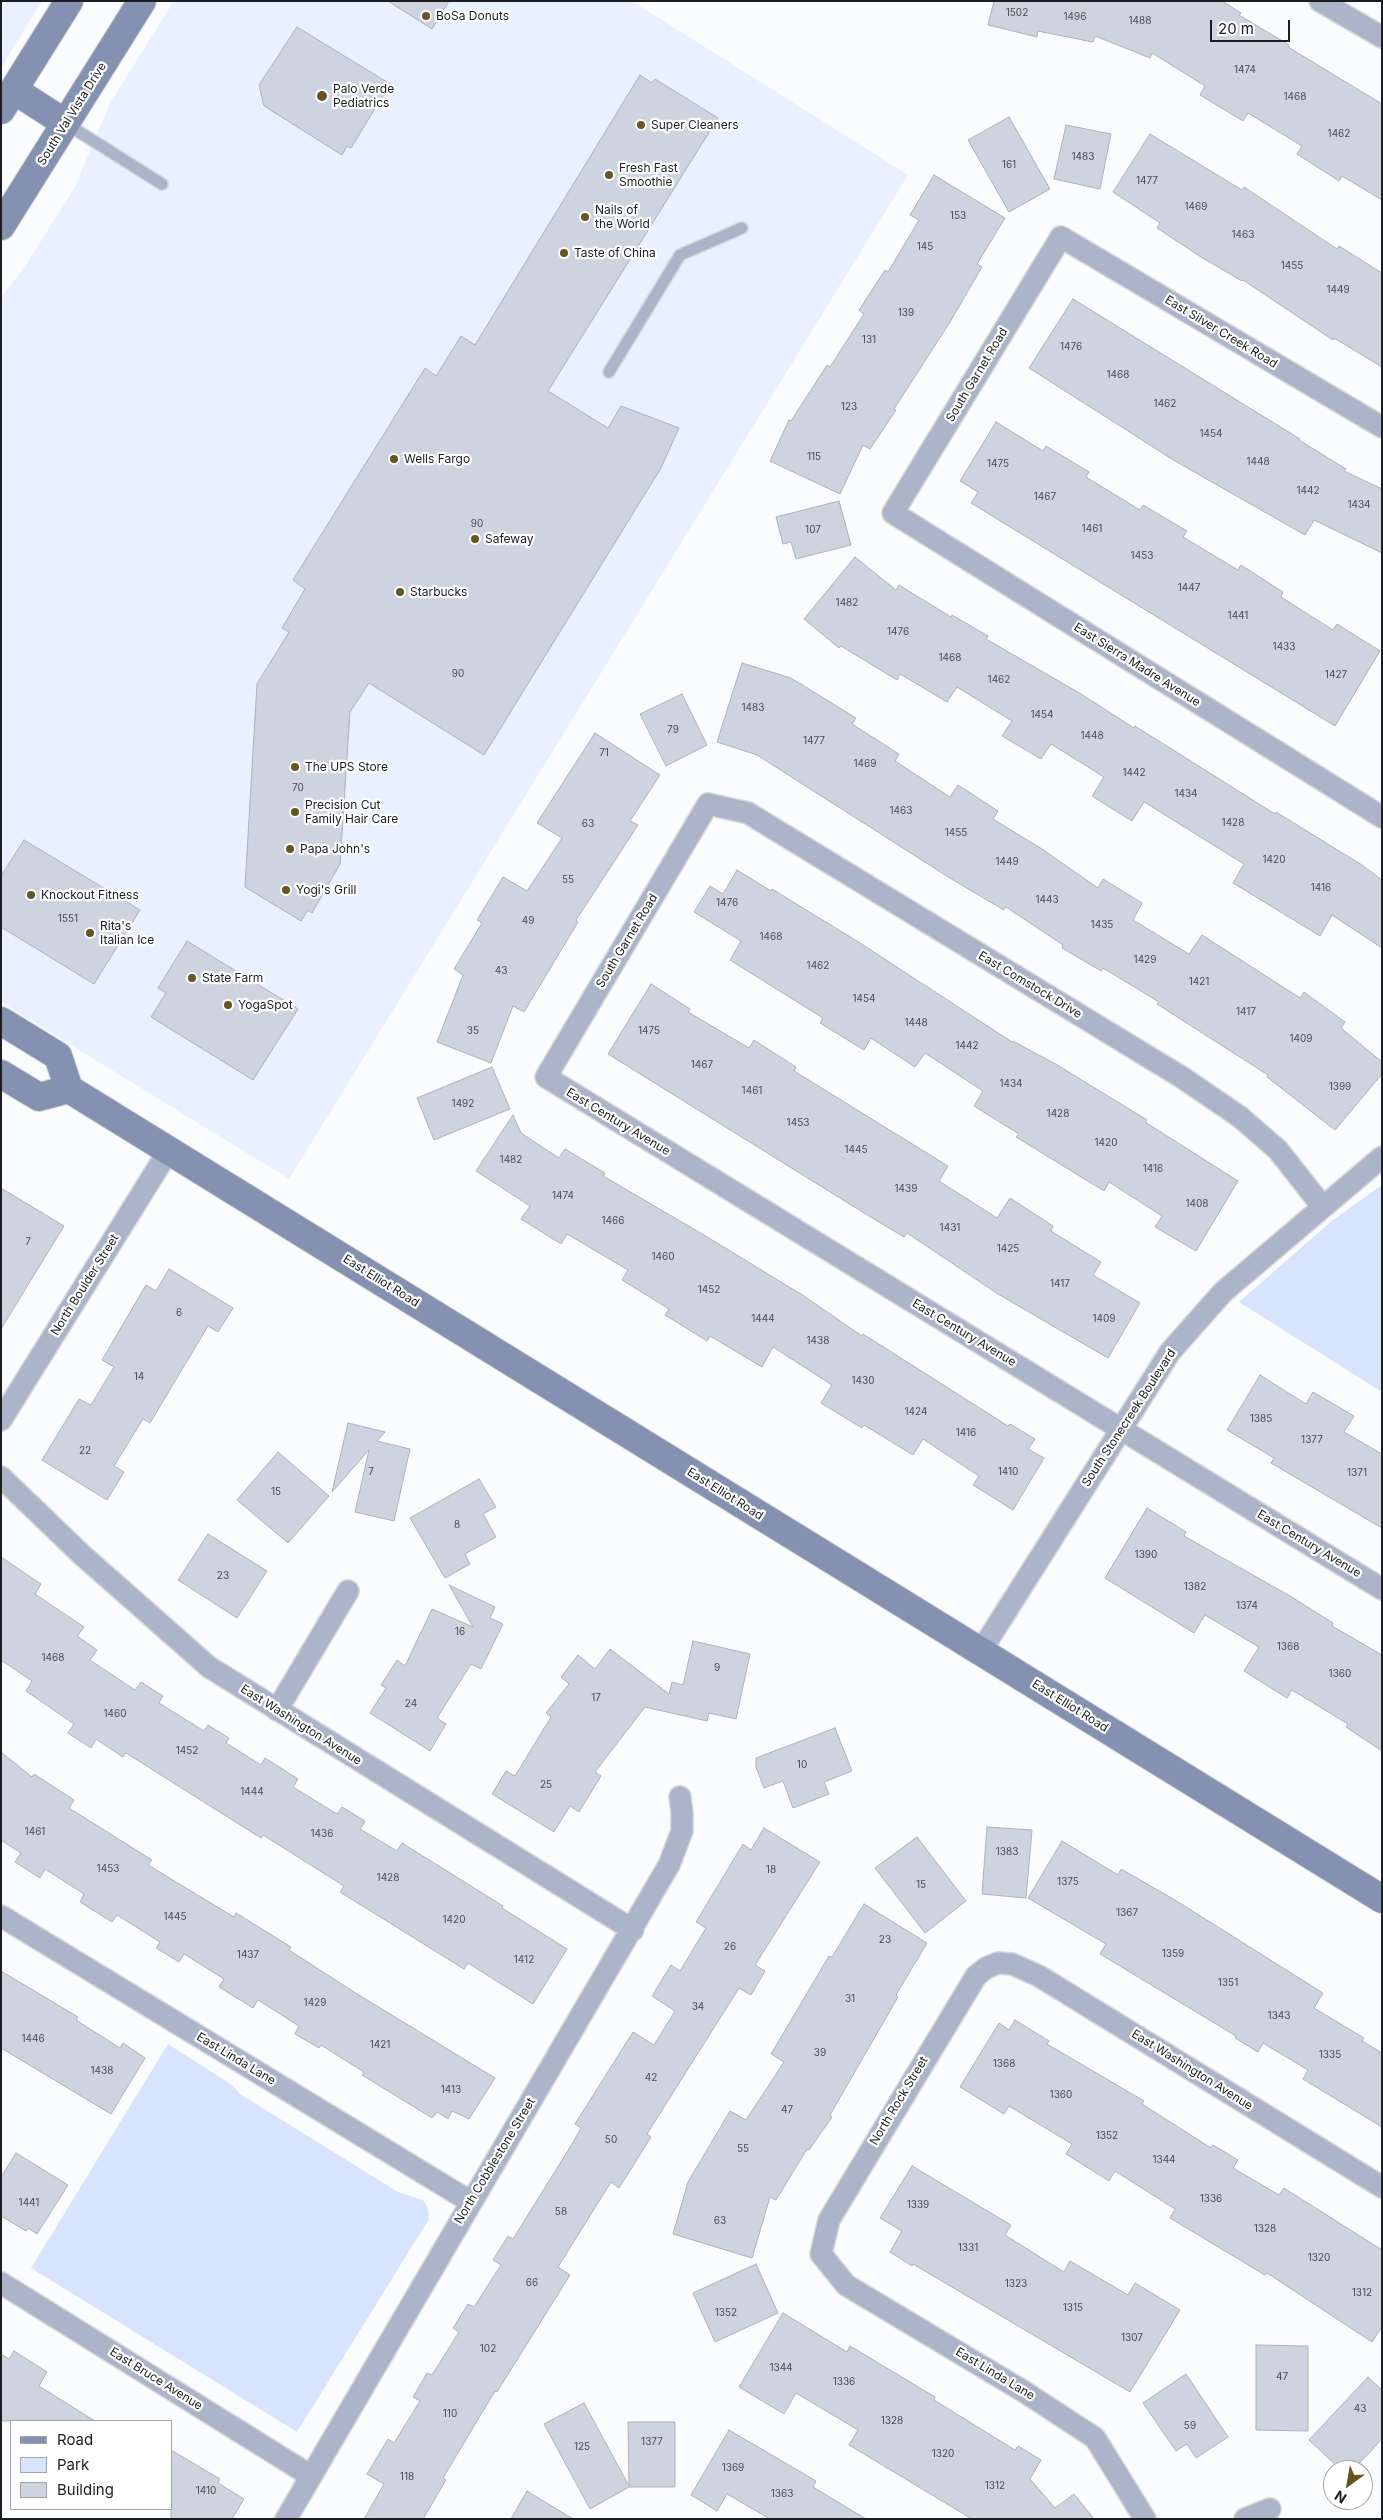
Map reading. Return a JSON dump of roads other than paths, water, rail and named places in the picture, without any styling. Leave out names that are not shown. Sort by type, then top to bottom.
[{"type":"main road","points":[[65,123],[5,94],[69,1]]},
{"type":"main road","name":"South Val Vista Drive","points":[[1,226],[142,1]]},
{"type":"main road","points":[[1,1021],[58,1056],[69,1088],[39,1097],[1,1074]]},
{"type":"main road","name":"East Elliot Road","points":[[69,1088],[1382,1899]]},
{"type":"street","points":[[1320,1],[1382,37]]},
{"type":"street","name":"East Silver Creek Road","points":[[1061,237],[1382,427]]},
{"type":"street","name":"South Garnet Road","points":[[893,513],[1061,237]]},
{"type":"street","name":"East Sierra Madre Avenue","points":[[893,513],[1382,817]]},
{"type":"street","name":"South Garnet Road","points":[[546,1078],[708,804]]},
{"type":"street","name":"East Comstock Drive","points":[[708,804],[748,813],[1183,1078],[1240,1117],[1278,1150],[1322,1206]]},
{"type":"street","name":"East Century Avenue","points":[[546,1078],[1382,1589]]},
{"type":"street","name":"North Boulder Street","points":[[1,1420],[168,1150]]},
{"type":"street","name":"South Stonecreek Boulevard","points":[[981,1651],[1170,1352],[1223,1292],[1382,1157]]},
{"type":"street","name":"East Washington Avenue","points":[[1,1477],[81,1554],[209,1667],[633,1930]]},
{"type":"street","points":[[277,1710],[348,1591]]},
{"type":"street","name":"North Cobblestone Street","points":[[286,2519],[471,2202],[633,1930],[676,1849],[682,1831],[680,1797]]},
{"type":"street","name":"East Linda Lane","points":[[1,1916],[471,2202]]},
{"type":"street","name":"East Washington Avenue","points":[[998,1963],[1012,1964],[1039,1976],[1382,2187]]},
{"type":"street","name":"North Rock Street","points":[[821,2254],[829,2220],[968,1986],[981,1972],[998,1963]]},
{"type":"street","name":"East Linda Lane","points":[[821,2254],[846,2285],[1023,2391],[1095,2438],[1145,2519]]},
{"type":"street","name":"East Bruce Avenue","points":[[1,2283],[311,2476]]},
{"type":"street","points":[[1245,2519],[1270,2509]]},
{"type":"lane","points":[[65,123],[162,184]]},
{"type":"lane","points":[[609,372],[680,255],[742,228]]},
{"type":"place","name":"BoSa Donuts","points":[[426,16]]},
{"type":"place","name":"Palo Verde Pediatrics","points":[[322,96]]},
{"type":"place","name":"Super Cleaners","points":[[641,125]]},
{"type":"place","name":"Fresh Fast Smoothie","points":[[609,175]]},
{"type":"place","name":"Nails of the World","points":[[585,217]]},
{"type":"place","name":"Taste of China","points":[[564,253]]},
{"type":"place","name":"Wells Fargo","points":[[394,459]]},
{"type":"place","name":"Safeway","points":[[475,539]]},
{"type":"place","name":"Starbucks","points":[[400,592]]},
{"type":"place","name":"The UPS Store","points":[[295,767]]},
{"type":"place","name":"Precision Cut Family Hair Care","points":[[295,812]]},
{"type":"place","name":"Papa John's","points":[[290,849]]},
{"type":"place","name":"Yogi's Grill","points":[[286,890]]},
{"type":"place","name":"Knockout Fitness","points":[[31,895]]},
{"type":"place","name":"Rita's Italian Ice","points":[[90,933]]},
{"type":"place","name":"State Farm","points":[[192,978]]},
{"type":"place","name":"YogaSpot","points":[[228,1005]]}]
